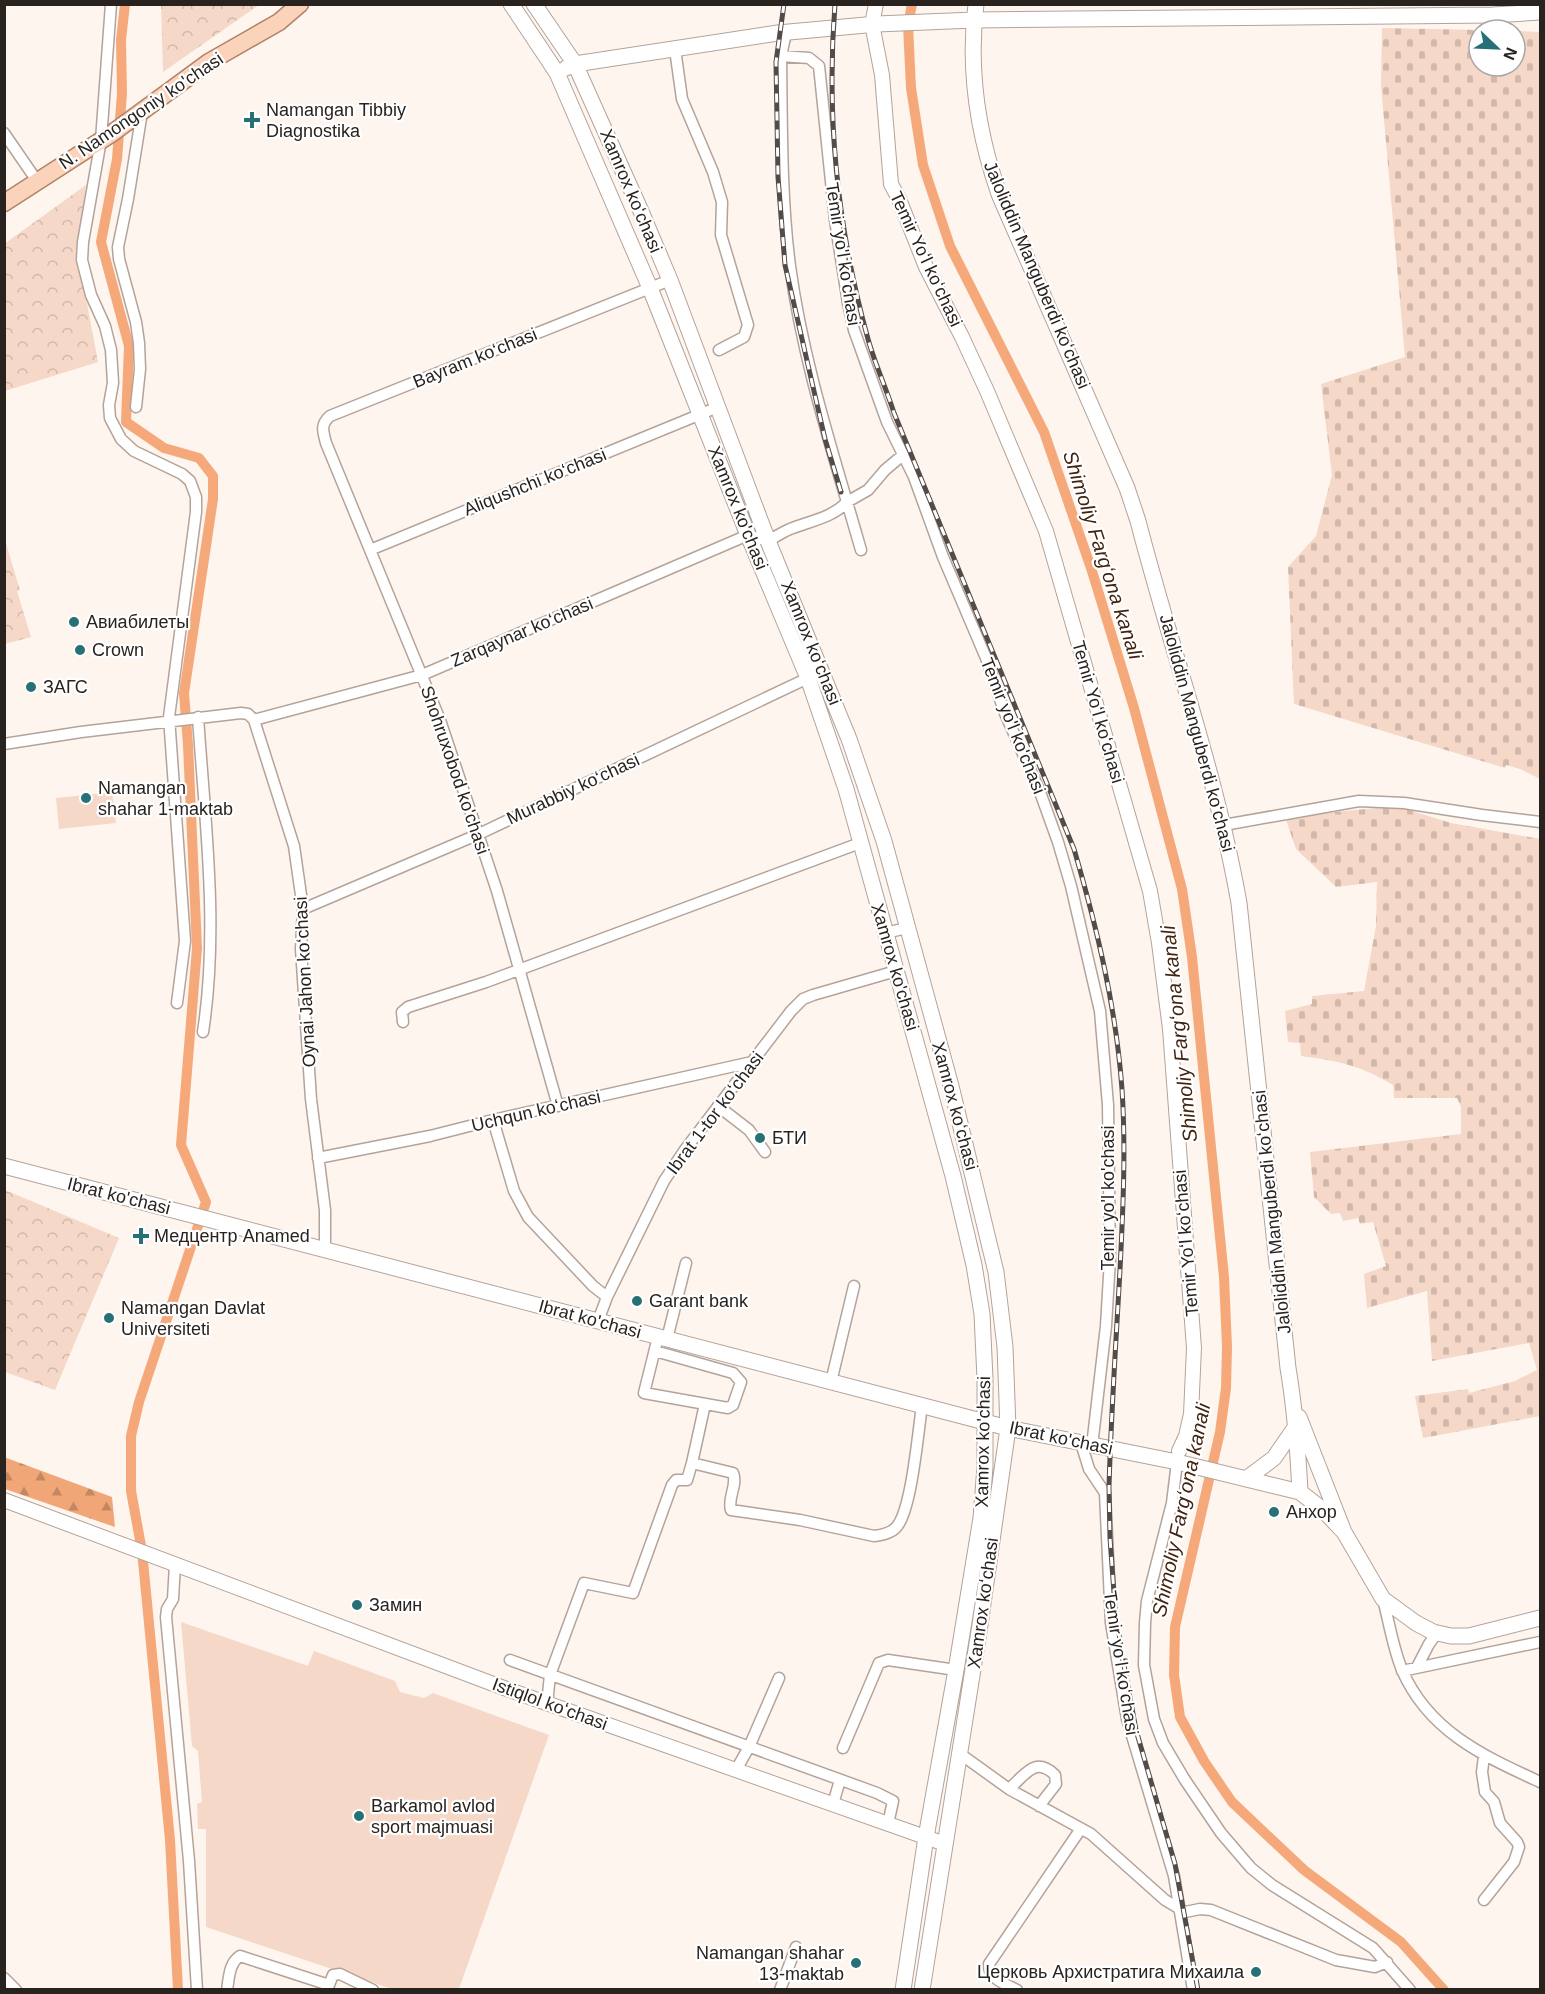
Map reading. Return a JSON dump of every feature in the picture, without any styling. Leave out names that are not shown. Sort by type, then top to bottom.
[{"type":"main road","points":[[279,22],[288,4]]},
{"type":"main road","name":"N. Namongoniy ko'chasi","points":[[4,203],[106,137],[209,62],[279,22],[300,4]]},
{"type":"main road","name":"Xamrox ko'chasi","points":[[511,4],[554,65],[650,288],[748,535],[808,678],[846,789],[953,1176],[975,1264],[982,1314],[986,1422],[986,1467],[981,1518],[926,1837],[903,1989]]},
{"type":"main road","name":"Xamrox koʻchasi","points":[[534,4],[575,64],[640,209],[768,541],[849,739],[884,841],[951,1086],[996,1272],[1005,1347],[1008,1428],[980,1625],[922,1989]]},
{"type":"main road","points":[[557,73],[575,64],[675,49],[786,33],[874,24],[940,21],[975,12],[1493,15],[1540,12]]},
{"type":"main road","name":"Jaloliddin Manguberdi koʻchasi","points":[[975,12],[975,80],[979,120],[989,165],[999,194],[1135,510],[1224,825],[1239,903],[1286,1356],[1295,1407],[1294,1429],[1299,1492]]},
{"type":"main road","name":"Ibrat ko'chasi","points":[[4,1166],[598,1321],[660,1342],[831,1382],[1008,1428],[1087,1445],[1178,1456],[1240,1478],[1299,1492]]},
{"type":"main road","points":[[1295,1407],[1344,1532],[1383,1599],[1416,1623],[1437,1633],[1451,1636],[1469,1636],[1540,1617]]},
{"type":"main road","points":[[1240,1478],[1275,1458],[1294,1429]]},
{"type":"main road","points":[[1299,1492],[1323,1510],[1344,1532]]},
{"type":"street","points":[[111,4],[106,137],[83,242],[82,260],[91,295],[105,326],[111,350],[113,383],[109,405],[110,418],[121,439],[134,451],[182,474],[190,481],[196,497],[172,720],[185,941],[177,1003]]},
{"type":"street","name":"Temir Yoʻl koʻchasi","points":[[876,4],[874,24],[882,75],[891,184],[926,267],[1000,419],[1046,531],[1150,891],[1170,1029],[1194,1348],[1191,1414],[1178,1456]]},
{"type":"street","points":[[786,33],[781,56],[784,207],[790,266],[800,328],[823,422],[861,550]]},
{"type":"street","points":[[675,49],[682,99],[713,172],[722,202],[721,235],[748,325],[744,337],[719,350]]},
{"type":"street","name":"Temir yo'l ko'chasi","points":[[781,56],[809,58],[819,66],[835,220],[854,330],[887,423],[904,454],[943,556],[986,657],[1004,711],[1040,792],[1058,842],[1076,906],[1100,1011],[1108,1106],[1110,1259],[1106,1326],[1087,1445]]},
{"type":"street","points":[[136,407],[140,369],[139,343],[118,247],[128,199],[137,115]]},
{"type":"street","points":[[4,133],[37,181]]},
{"type":"street","name":"Bayram ko‘chasi","points":[[326,443],[322,428],[330,416],[669,280]]},
{"type":"street","name":"Aliqushchi ko‘chasi","points":[[370,550],[718,407]]},
{"type":"street","name":"Shohruxobod ko'chasi","points":[[326,443],[440,720],[479,834],[558,1106]]},
{"type":"street","points":[[748,535],[768,541],[788,530],[841,509],[847,502],[868,490],[885,470],[904,454]]},
{"type":"street","name":"Zarqaynar ko‘chasi","points":[[254,720],[422,675],[748,535]]},
{"type":"street","name":"Murabbiy ko‘chasi","points":[[303,909],[479,834],[808,678]]},
{"type":"street","points":[[4,744],[172,720],[241,713],[248,714],[254,720]]},
{"type":"street","points":[[196,718],[211,935],[208,998],[203,1032]]},
{"type":"street","name":"Oynai Jahon ko‘chasi","points":[[254,720],[294,846],[303,909],[301,949],[311,1099],[325,1210],[325,1250]]},
{"type":"street","points":[[1224,825],[1359,801],[1404,803],[1540,822]]},
{"type":"street","points":[[403,1022],[404,1009],[486,982],[860,843]]},
{"type":"street","points":[[885,933],[907,928]]},
{"type":"street","name":"Ibrat 1-tor koʻchasi","points":[[598,1321],[607,1297],[664,1181],[684,1150],[791,1011],[803,999],[896,970]]},
{"type":"street","name":"Uchqun koʻchasi","points":[[318,1158],[430,1136],[753,1062]]},
{"type":"street","points":[[718,1107],[749,1130],[765,1152]]},
{"type":"street","points":[[493,1120],[514,1191],[528,1217],[593,1286],[607,1297]]},
{"type":"street","points":[[660,1342],[737,1376],[741,1384],[733,1405],[728,1408],[644,1393],[660,1342],[686,1263]]},
{"type":"street","points":[[831,1382],[854,1286]]},
{"type":"street","points":[[547,1704],[550,1675],[584,1583],[633,1593],[672,1485],[676,1480],[687,1480],[705,1404]]},
{"type":"street","points":[[692,1463],[734,1473],[735,1479],[729,1505],[734,1512],[800,1520],[874,1536],[885,1535],[898,1526],[906,1509],[922,1406]]},
{"type":"street","name":"Temir yoʻl koʻchasi","points":[[1087,1445],[1089,1469],[1105,1493],[1111,1623],[1127,1719],[1174,1876],[1182,1910],[1194,1989]]},
{"type":"street","points":[[1178,1456],[1172,1503],[1147,1601],[1145,1623],[1144,1665],[1154,1719],[1163,1743],[1221,1833],[1251,1868],[1272,1885],[1372,1948],[1410,1989]]},
{"type":"street","name":"Istiqlol koʻchasi","points":[[4,1500],[547,1704],[945,1844]]},
{"type":"street","points":[[175,1564],[174,1599],[167,1609],[166,1617],[189,1860],[197,1989]]},
{"type":"street","points":[[1383,1599],[1402,1671],[1440,1726],[1484,1756],[1540,1782]]},
{"type":"street","points":[[1417,1667],[1437,1633]]},
{"type":"street","points":[[1402,1671],[1540,1642]]},
{"type":"street","points":[[510,1660],[840,1780],[893,1802],[888,1824]]},
{"type":"street","points":[[843,1748],[879,1663],[888,1660],[956,1670]]},
{"type":"street","points":[[736,1770],[749,1747],[779,1678]]},
{"type":"street","points":[[959,1753],[1009,1789],[1091,1834],[1165,1900],[1182,1910],[1211,1910],[1336,1960],[1374,1967],[1387,1962]]},
{"type":"street","points":[[1484,1756],[1482,1772],[1485,1792],[1494,1802],[1500,1822],[1519,1847],[1514,1862],[1484,1900]]},
{"type":"street","points":[[1009,1789],[1035,1766],[1048,1768],[1055,1775],[1056,1784],[1039,1806]]},
{"type":"street","points":[[833,1804],[840,1780]]},
{"type":"street","points":[[1017,1989],[991,1975],[989,1965],[1080,1830]]},
{"type":"street","points":[[780,1989],[796,1947]]},
{"type":"street","points":[[227,1989],[234,1959],[240,1956],[329,1985],[333,1975],[340,1974],[373,1989]]},
{"type":"street","points":[[4,1978],[16,1989]]},
{"type":"green space","points":[[161,4],[259,5],[163,72]]},
{"type":"green space","points":[[1382,28],[1467,30],[1467,78],[1527,78],[1527,31],[1540,32],[1540,779],[1520,769],[1506,765],[1505,768],[1294,704],[1288,567],[1316,536],[1332,475],[1321,384],[1405,357],[1381,86]]},
{"type":"green space","points":[[86,185],[77,250],[98,362],[5,391],[4,244]]},
{"type":"green space","points":[[4,537],[31,637],[5,644]]},
{"type":"green space","points":[[112,792],[116,823],[59,829],[56,798]]},
{"type":"green space","points":[[1396,806],[1451,823],[1540,839],[1540,1416],[1423,1438],[1415,1396],[1468,1389],[1469,1393],[1515,1381],[1537,1370],[1529,1343],[1432,1361],[1427,1291],[1367,1308],[1364,1274],[1386,1266],[1373,1222],[1360,1224],[1358,1218],[1343,1221],[1340,1213],[1331,1214],[1314,1197],[1310,1152],[1461,1134],[1461,1107],[1457,1098],[1394,1098],[1393,1085],[1359,1068],[1301,1056],[1300,1043],[1288,1042],[1285,1011],[1312,1004],[1312,996],[1364,991],[1376,926],[1377,882],[1336,887],[1296,849],[1285,817]]},
{"type":"green space","points":[[5,1190],[119,1238],[55,1390],[5,1372]]},
{"type":"green space","points":[[4,1457],[112,1497],[115,1527],[5,1489]]},
{"type":"green space","name":"Barkamol avlod sport majmuasi","points":[[181,1622],[308,1666],[314,1651],[395,1681],[400,1692],[424,1698],[433,1693],[549,1735],[459,1989],[392,1989],[206,1927],[206,1829],[198,1829],[197,1804],[202,1802],[198,1751],[192,1746]]},
{"type":"waterway","points":[[125,4],[121,40],[122,93],[117,159],[101,242],[129,346],[126,422],[164,448],[199,458],[213,476],[213,499],[184,693],[197,948],[181,1145],[206,1202],[139,1402],[131,1436],[131,1491],[142,1551],[170,1840],[178,1990]]},
{"type":"waterway","name":"Shimoliy Fargʻona kanali","points":[[912,4],[908,25],[911,88],[923,165],[950,246],[1044,432],[1091,568],[1134,708],[1182,889],[1192,957],[1224,1277],[1227,1347],[1226,1388],[1220,1432],[1175,1627],[1174,1675],[1180,1717],[1204,1761],[1232,1802],[1304,1870],[1401,1942],[1444,1990]]},
{"type":"railway","points":[[784,4],[776,62],[778,177],[785,265],[825,439],[841,492]]},
{"type":"railway","points":[[835,4],[832,89],[837,173],[849,257],[868,339],[894,413],[1074,849],[1098,938],[1110,998],[1119,1058],[1124,1134],[1124,1180],[1109,1487],[1115,1607],[1136,1730],[1175,1864],[1198,1990]]},
{"type":"place","name":"Namangan Tibbiy Diagnostika","points":[[252,120]]},
{"type":"place","name":"Авиабилеты","points":[[74,622]]},
{"type":"place","name":"Crown","points":[[80,650]]},
{"type":"place","name":"ЗАГС","points":[[31,687]]},
{"type":"place","name":"Namangan shahar 1-maktab","points":[[86,798]]},
{"type":"place","name":"БТИ","points":[[760,1138]]},
{"type":"place","name":"Медцентр Anamed","points":[[141,1236]]},
{"type":"place","name":"Garant bank","points":[[637,1301]]},
{"type":"place","name":"Namangan Davlat Universiteti","points":[[109,1318]]},
{"type":"place","name":"Анхор","points":[[1274,1512]]},
{"type":"place","name":"Замин","points":[[357,1605]]},
{"type":"place","name":"Barkamol avlod sport majmuasi","points":[[359,1816]]},
{"type":"place","name":"Namangan shahar 13-maktab","points":[[856,1963]]},
{"type":"place","name":"Церковь Архистратига Михаила","points":[[1256,1972]]}]
